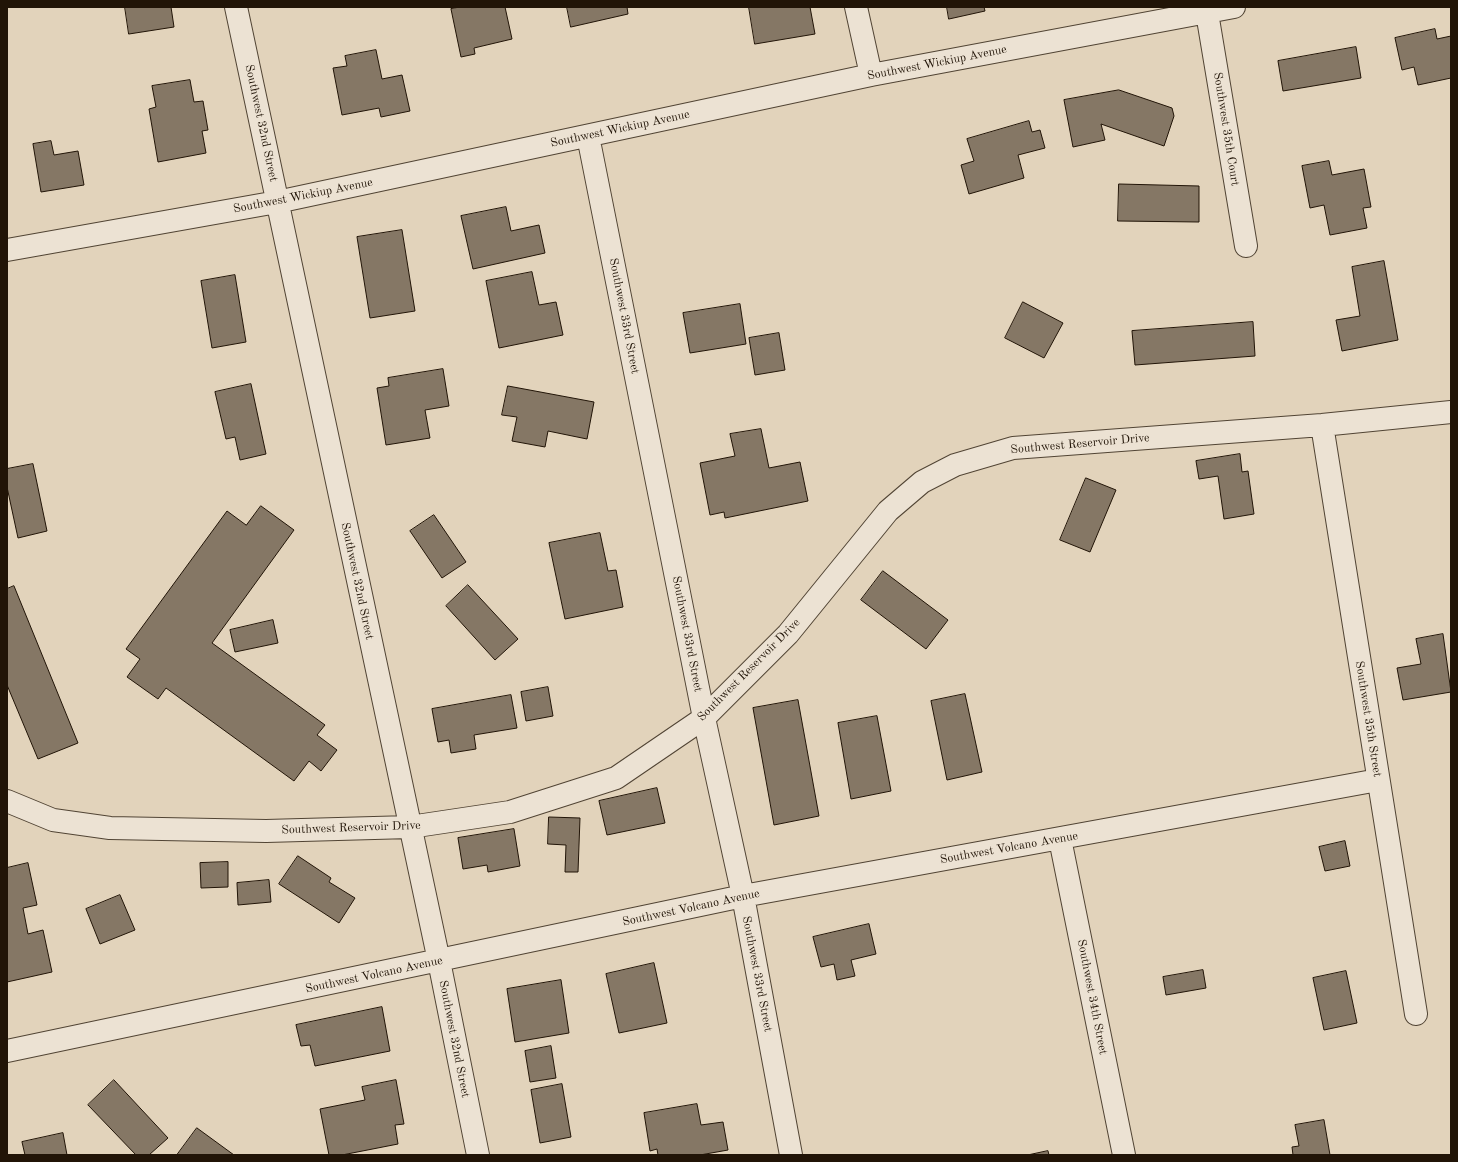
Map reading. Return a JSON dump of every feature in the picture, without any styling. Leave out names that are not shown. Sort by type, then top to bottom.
[{"type":"street","name":"Southwest 32nd Street","points":[[236,7],[439,961],[478,1155]]},
{"type":"street","points":[[856,7],[870,75]]},
{"type":"street","name":"Southwest Wickiup Avenue","points":[[7,250],[277,202],[870,75],[1207,9],[1234,7]]},
{"type":"street","name":"Southwest 35th Court","points":[[1207,9],[1246,246]]},
{"type":"street","name":"Southwest 33rd Street","points":[[588,136],[704,718],[743,896],[791,1155]]},
{"type":"street","name":"Southwest Reservoir Drive","points":[[7,801],[53,820],[110,828],[266,831],[410,827],[510,812],[616,778],[704,718],[788,634],[888,511],[922,482],[955,465],[1013,448],[1322,424],[1451,412]]},
{"type":"street","name":"Southwest 35th Street","points":[[1322,424],[1416,1014]]},
{"type":"street","name":"Southwest Volcano Avenue","points":[[7,1051],[743,896],[1378,780]]},
{"type":"street","name":"Southwest 34th Street","points":[[1060,839],[1124,1155]]},
{"type":"building","points":[[125,7],[171,7],[174,27],[129,34]]},
{"type":"building","points":[[460,7],[505,7],[512,39],[474,48],[475,54],[461,57],[451,9]]},
{"type":"building","points":[[567,7],[627,7],[628,14],[571,27]]},
{"type":"building","points":[[749,7],[810,7],[815,34],[755,44]]},
{"type":"building","points":[[947,7],[984,7],[985,11],[949,19]]},
{"type":"building","points":[[1435,29],[1437,39],[1451,36],[1451,78],[1418,85],[1414,67],[1402,70],[1395,38]]},
{"type":"building","points":[[1356,47],[1361,78],[1283,91],[1278,61]]},
{"type":"building","points":[[376,50],[382,79],[402,75],[410,111],[381,117],[379,108],[342,115],[333,68],[347,66],[345,56]]},
{"type":"building","points":[[190,80],[194,102],[203,101],[208,130],[202,131],[206,153],[158,162],[149,109],[156,107],[152,86]]},
{"type":"building","points":[[1119,90],[1172,108],[1174,116],[1164,146],[1101,124],[1105,140],[1073,147],[1064,100]]},
{"type":"building","points":[[1029,121],[1032,132],[1040,130],[1045,148],[1018,155],[1024,178],[969,194],[961,165],[974,161],[967,139]]},
{"type":"building","points":[[51,141],[54,155],[78,151],[84,185],[41,192],[33,144]]},
{"type":"building","points":[[1329,161],[1332,175],[1364,169],[1371,207],[1363,208],[1367,228],[1330,235],[1324,205],[1310,208],[1302,166]]},
{"type":"building","points":[[1119,184],[1199,186],[1199,222],[1118,221]]},
{"type":"building","points":[[506,207],[511,231],[539,225],[545,253],[473,269],[461,216]]},
{"type":"building","points":[[402,230],[415,311],[370,318],[357,237]]},
{"type":"building","points":[[1384,261],[1398,340],[1342,351],[1336,320],[1360,316],[1352,267]]},
{"type":"building","points":[[532,272],[539,305],[556,302],[563,335],[499,348],[486,281]]},
{"type":"building","points":[[235,275],[246,342],[212,348],[201,281]]},
{"type":"building","points":[[1023,302],[1063,323],[1044,358],[1005,338]]},
{"type":"building","points":[[740,304],[746,344],[690,353],[683,313]]},
{"type":"building","points":[[1253,322],[1255,356],[1135,365],[1132,331]]},
{"type":"building","points":[[779,333],[785,370],[755,375],[749,338]]},
{"type":"building","points":[[443,369],[449,406],[425,410],[430,438],[386,445],[377,388],[389,386],[388,378]]},
{"type":"building","points":[[251,384],[266,454],[240,460],[235,437],[226,439],[215,392]]},
{"type":"building","points":[[508,386],[594,402],[587,439],[548,431],[545,447],[512,441],[517,417],[502,415]]},
{"type":"building","points":[[761,429],[769,468],[800,462],[808,501],[725,518],[724,512],[710,515],[700,463],[735,456],[730,434]]},
{"type":"building","points":[[1240,454],[1242,472],[1248,471],[1254,514],[1224,519],[1218,476],[1199,479],[1196,461]]},
{"type":"building","points":[[33,464],[47,531],[18,538],[7,487],[7,469]]},
{"type":"building","points":[[1086,478],[1116,490],[1090,552],[1060,540]]},
{"type":"building","points":[[261,506],[294,530],[212,643],[325,725],[317,735],[337,750],[321,771],[309,761],[294,781],[166,688],[158,699],[127,677],[140,659],[126,649],[227,511],[246,525]]},
{"type":"building","points":[[434,515],[466,562],[442,578],[410,531]]},
{"type":"building","points":[[600,533],[608,571],[616,570],[623,607],[565,619],[549,543]]},
{"type":"building","points":[[883,571],[948,620],[926,649],[861,600]]},
{"type":"building","points":[[468,585],[518,639],[495,660],[446,606]]},
{"type":"building","points":[[14,586],[78,743],[38,759],[7,685],[7,589]]},
{"type":"building","points":[[273,620],[278,643],[235,652],[230,630]]},
{"type":"building","points":[[1443,634],[1451,692],[1403,700],[1397,668],[1421,664],[1416,639]]},
{"type":"building","points":[[548,687],[553,716],[526,721],[521,692]]},
{"type":"building","points":[[965,694],[982,772],[947,780],[931,701]]},
{"type":"building","points":[[511,695],[517,728],[474,735],[476,749],[451,753],[449,740],[438,742],[432,709]]},
{"type":"building","points":[[798,700],[819,816],[774,825],[753,708]]},
{"type":"building","points":[[877,716],[891,791],[851,799],[838,723]]},
{"type":"building","points":[[657,788],[665,823],[607,835],[599,801]]},
{"type":"building","points":[[549,817],[580,818],[578,872],[565,872],[566,845],[548,844]]},
{"type":"building","points":[[514,829],[520,866],[488,872],[487,865],[463,869],[458,838]]},
{"type":"building","points":[[1345,841],[1350,866],[1325,871],[1319,847]]},
{"type":"building","points":[[298,856],[331,878],[329,882],[355,898],[339,923],[279,884]]},
{"type":"building","points":[[228,862],[228,887],[201,888],[200,863]]},
{"type":"building","points":[[28,863],[37,905],[23,908],[28,934],[43,930],[52,972],[7,982],[7,868]]},
{"type":"building","points":[[269,880],[271,902],[238,905],[237,883]]},
{"type":"building","points":[[120,895],[135,930],[100,944],[86,909]]},
{"type":"building","points":[[869,924],[876,954],[851,960],[855,976],[837,980],[834,964],[821,967],[813,937]]},
{"type":"building","points":[[654,963],[667,1023],[619,1033],[606,974]]},
{"type":"building","points":[[1203,970],[1206,988],[1166,995],[1163,977]]},
{"type":"building","points":[[1346,971],[1357,1023],[1324,1030],[1313,978]]},
{"type":"building","points":[[561,980],[569,1033],[515,1042],[507,989]]},
{"type":"building","points":[[382,1007],[390,1051],[315,1066],[310,1045],[301,1046],[296,1025]]},
{"type":"building","points":[[551,1046],[556,1078],[530,1082],[525,1051]]},
{"type":"building","points":[[114,1080],[168,1138],[149,1155],[136,1155],[88,1105]]},
{"type":"building","points":[[396,1080],[404,1124],[395,1125],[398,1144],[342,1155],[329,1155],[320,1109],[365,1100],[362,1087]]},
{"type":"building","points":[[562,1084],[571,1137],[540,1143],[531,1090]]},
{"type":"building","points":[[697,1104],[701,1125],[723,1122],[728,1150],[700,1155],[658,1155],[657,1149],[650,1151],[644,1113]]},
{"type":"building","points":[[1324,1120],[1330,1155],[1293,1155],[1292,1147],[1299,1146],[1295,1125]]},
{"type":"building","points":[[197,1128],[234,1155],[177,1155]]},
{"type":"building","points":[[63,1133],[67,1155],[25,1155],[22,1142]]},
{"type":"building","points":[[1048,1151],[1049,1155],[1028,1155]]}]
